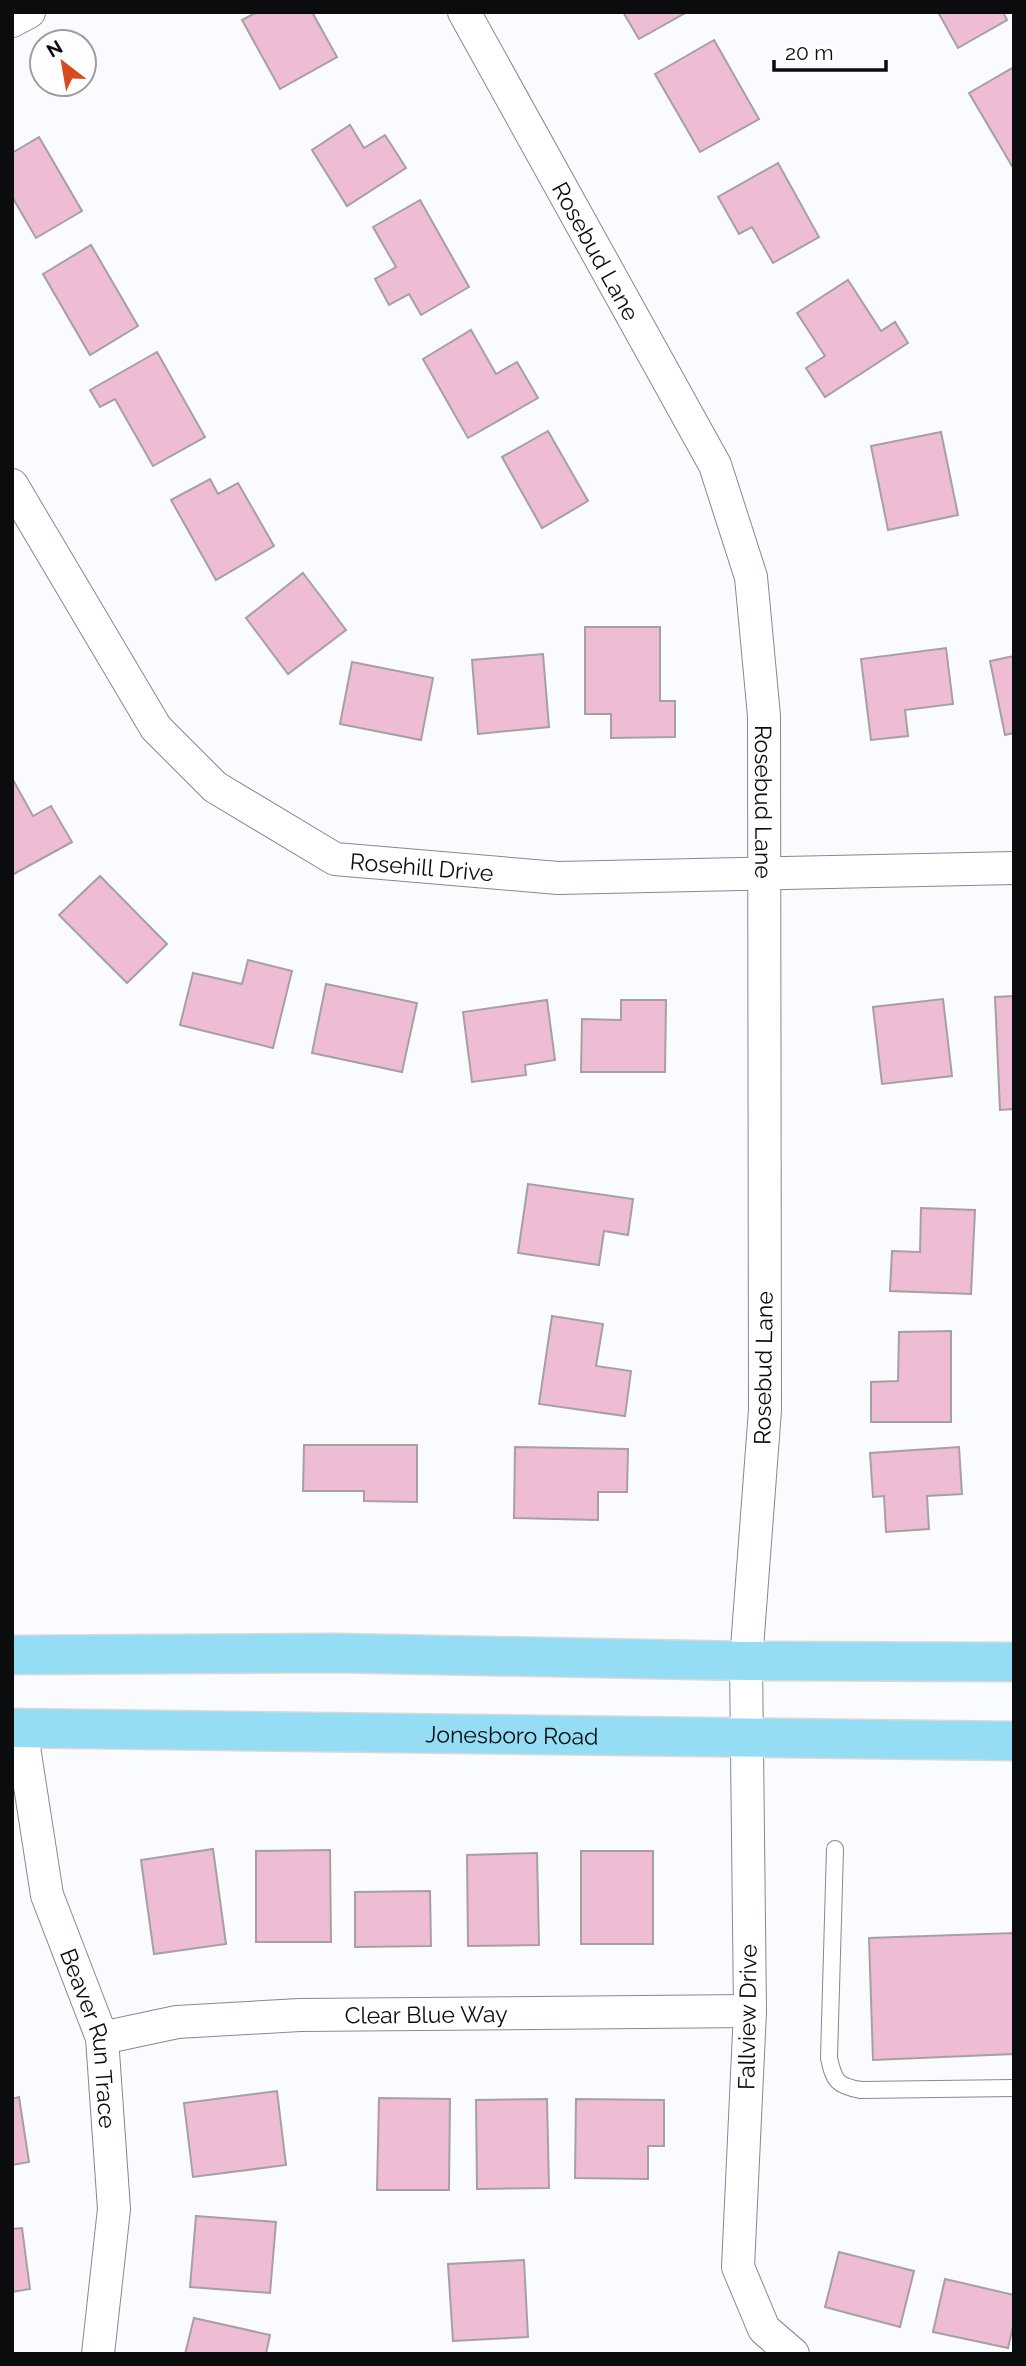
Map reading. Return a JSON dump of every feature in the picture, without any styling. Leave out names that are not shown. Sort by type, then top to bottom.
[{"type":"main road","points":[[12,1655],[336,1653],[746,1661],[1014,1662]]},
{"type":"main road","name":"Jonesboro Road","points":[[17,1728],[1014,1741]]},
{"type":"street","points":[[12,22],[29,12]]},
{"type":"street","name":"Rosebud Lane","points":[[464,12],[715,465],[751,577],[764,716],[765,1410],[746,1661]]},
{"type":"street","name":"Rosehill Drive","points":[[12,485],[156,728],[215,787],[335,859],[558,878],[1014,867]]},
{"type":"street","name":"Fallview Drive","points":[[746,1661],[750,2011],[738,2267],[764,2329],[793,2354]]},
{"type":"street","name":"Beaver Run Trace","points":[[17,1728],[47,1895],[102,2038],[114,2210],[98,2354]]},
{"type":"street","name":"Clear Blue Way","points":[[102,2038],[177,2022],[300,2015],[750,2011]]},
{"type":"lane","points":[[835,1849],[829,2058],[833,2077],[845,2087],[861,2090],[1014,2088]]},
{"type":"building","points":[[257,12],[312,12],[337,57],[280,89],[242,20]]},
{"type":"building","points":[[623,12],[687,12],[639,39]]},
{"type":"building","points":[[938,12],[1003,12],[1007,20],[958,48]]},
{"type":"building","points":[[714,40],[759,119],[700,152],[655,74]]},
{"type":"building","points":[[1014,67],[1014,165],[1012,166],[969,93]]},
{"type":"building","points":[[350,125],[364,148],[385,135],[406,168],[347,206],[312,150]]},
{"type":"building","points":[[39,137],[82,211],[36,238],[14,200],[12,202],[12,153]]},
{"type":"building","points":[[778,163],[819,237],[773,263],[752,227],[739,234],[718,197]]},
{"type":"building","points":[[420,200],[469,287],[421,315],[409,294],[389,305],[375,279],[396,267],[373,227]]},
{"type":"building","points":[[91,245],[138,326],[90,355],[43,274]]},
{"type":"building","points":[[848,280],[881,331],[895,322],[908,343],[825,397],[806,368],[825,356],[797,313]]},
{"type":"building","points":[[471,330],[496,374],[517,362],[538,398],[468,438],[423,359]]},
{"type":"building","points":[[157,352],[205,437],[153,466],[115,399],[100,407],[90,390]]},
{"type":"building","points":[[548,431],[588,501],[542,528],[502,457]]},
{"type":"building","points":[[941,432],[958,515],[888,530],[871,446]]},
{"type":"building","points":[[210,479],[218,494],[238,483],[274,546],[216,580],[171,500]]},
{"type":"building","points":[[303,573],[346,630],[288,674],[246,618]]},
{"type":"building","points":[[585,627],[660,627],[660,701],[675,701],[675,737],[611,738],[611,714],[585,714]]},
{"type":"building","points":[[946,648],[953,704],[905,710],[908,736],[871,740],[861,659]]},
{"type":"building","points":[[543,654],[549,727],[478,734],[472,660]]},
{"type":"building","points":[[1014,656],[1014,733],[1005,735],[990,661]]},
{"type":"building","points":[[352,662],[433,678],[421,740],[340,724]]},
{"type":"building","points":[[12,778],[33,816],[51,806],[72,842],[12,875]]},
{"type":"building","points":[[100,876],[167,944],[127,983],[59,915]]},
{"type":"building","points":[[248,960],[292,971],[273,1048],[180,1025],[193,973],[242,984]]},
{"type":"building","points":[[326,984],[417,1003],[402,1072],[312,1053]]},
{"type":"building","points":[[1014,996],[1014,1109],[1000,1110],[995,997]]},
{"type":"building","points":[[943,999],[952,1076],[882,1084],[873,1007]]},
{"type":"building","points":[[547,1000],[555,1060],[525,1065],[526,1075],[472,1082],[463,1012]]},
{"type":"building","points":[[621,1000],[666,1000],[665,1072],[581,1072],[582,1019],[621,1020]]},
{"type":"building","points":[[528,1184],[633,1199],[628,1235],[604,1231],[599,1265],[518,1253]]},
{"type":"building","points":[[921,1208],[975,1210],[971,1294],[890,1291],[892,1251],[920,1252]]},
{"type":"building","points":[[552,1316],[603,1324],[596,1366],[631,1371],[625,1416],[539,1404]]},
{"type":"building","points":[[951,1331],[951,1422],[871,1422],[871,1382],[898,1381],[899,1332]]},
{"type":"building","points":[[304,1445],[417,1445],[417,1502],[364,1501],[364,1491],[303,1491]]},
{"type":"building","points":[[515,1447],[628,1449],[627,1492],[598,1492],[598,1520],[514,1518]]},
{"type":"building","points":[[959,1447],[962,1494],[927,1496],[929,1529],[886,1532],[884,1496],[873,1497],[870,1453]]},
{"type":"building","points":[[213,1849],[226,1944],[154,1954],[141,1860]]},
{"type":"building","points":[[330,1850],[331,1942],[256,1942],[256,1851]]},
{"type":"building","points":[[581,1851],[653,1851],[653,1944],[581,1944]]},
{"type":"building","points":[[537,1853],[539,1945],[468,1946],[467,1855]]},
{"type":"building","points":[[430,1891],[431,1946],[355,1947],[355,1892]]},
{"type":"building","points":[[1014,1933],[1014,2054],[873,2060],[869,1938]]},
{"type":"building","points":[[277,2091],[286,2165],[193,2177],[184,2103]]},
{"type":"building","points":[[19,2097],[29,2162],[12,2165],[12,2099]]},
{"type":"building","points":[[379,2098],[450,2099],[449,2190],[377,2190]]},
{"type":"building","points":[[547,2099],[549,2188],[477,2189],[476,2100]]},
{"type":"building","points":[[576,2099],[664,2100],[664,2146],[648,2146],[648,2179],[575,2178]]},
{"type":"building","points":[[196,2216],[276,2222],[270,2293],[190,2287]]},
{"type":"building","points":[[22,2228],[30,2289],[12,2292],[12,2229]]},
{"type":"building","points":[[839,2252],[914,2271],[900,2327],[825,2307]]},
{"type":"building","points":[[524,2260],[528,2337],[453,2341],[448,2264]]},
{"type":"building","points":[[945,2279],[1014,2295],[1014,2322],[1008,2348],[933,2332]]},
{"type":"building","points":[[194,2318],[270,2335],[266,2354],[185,2354]]}]
